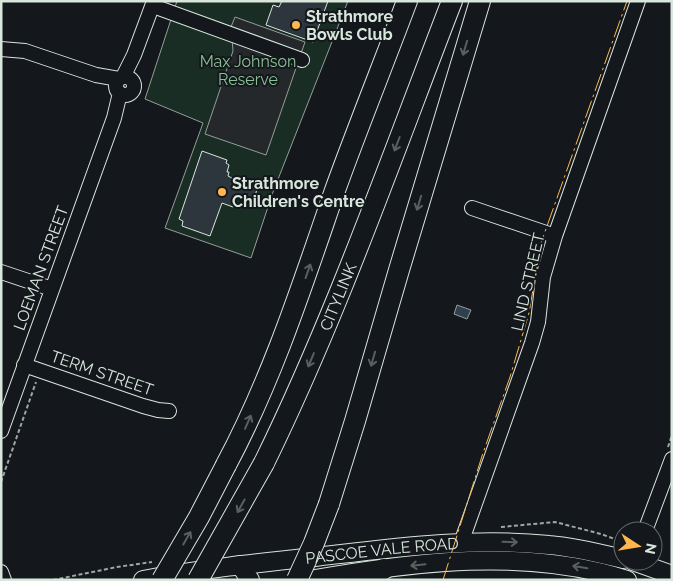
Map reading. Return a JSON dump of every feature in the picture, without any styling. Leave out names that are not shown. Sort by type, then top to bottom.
[{"type":"highway","points":[[162,580],[199,517],[242,436],[308,273],[338,184],[407,1]]},
{"type":"highway","name":"CITYLINK","points":[[198,580],[264,463],[286,418],[342,287],[452,1]]},
{"type":"highway","points":[[297,580],[329,504],[480,1]]},
{"type":"highway","points":[[359,580],[384,569]]},
{"type":"main road","name":"PASCOE VALE ROAD","points":[[143,580],[240,566],[369,551],[461,543],[510,542],[549,545],[583,549],[613,556]]},
{"type":"main road","name":"PASCOE VALE ROAD","points":[[310,580],[461,560],[577,566],[627,580]]},
{"type":"main road","points":[[240,566],[250,580]]},
{"type":"street","name":"LIND STREET","points":[[461,543],[532,343],[538,322],[544,277],[556,236],[638,1]]},
{"type":"street","points":[[154,4],[302,60]]},
{"type":"street","name":"LOEMAN STREET","points":[[1,431],[114,118],[123,85],[154,4]]},
{"type":"street","points":[[1,49],[26,51],[123,85]]},
{"type":"street","points":[[472,208],[556,236]]},
{"type":"street","points":[[1,272],[52,290]]},
{"type":"street","name":"TERM STREET","points":[[24,365],[143,406],[169,411]]},
{"type":"street","points":[[649,521],[672,459]]},
{"type":"street","points":[[1,572],[4,580]]},
{"type":"path","points":[[1,482],[40,370]]},
{"type":"path","points":[[497,527],[555,522],[613,538]]},
{"type":"green space","name":"Max Johnson Reserve","points":[[177,1],[348,1],[273,192],[251,258],[165,228],[203,123],[145,99]]},
{"type":"shaded area","points":[[235,17],[305,42],[266,155],[205,134],[233,51],[231,27]]},
{"type":"water","points":[[457,305],[471,310],[467,319],[454,314]]},
{"type":"building","name":"Strathmore Bowls Club","points":[[282,1],[328,1],[313,42],[266,25],[273,5],[279,7]]},
{"type":"building","name":"Strathmore Children's Centre","points":[[202,151],[227,160],[226,163],[229,165],[228,176],[232,180],[257,189],[254,200],[237,195],[233,207],[222,203],[210,236],[182,226],[183,221],[179,219]]},
{"type":"power","points":[[443,580],[483,453],[510,377],[529,313],[541,243],[627,1]]},
{"type":"place","name":"Strathmore Bowls Club","points":[[296,25]]},
{"type":"place","name":"Strathmore Children's Centre","points":[[222,192]]}]
